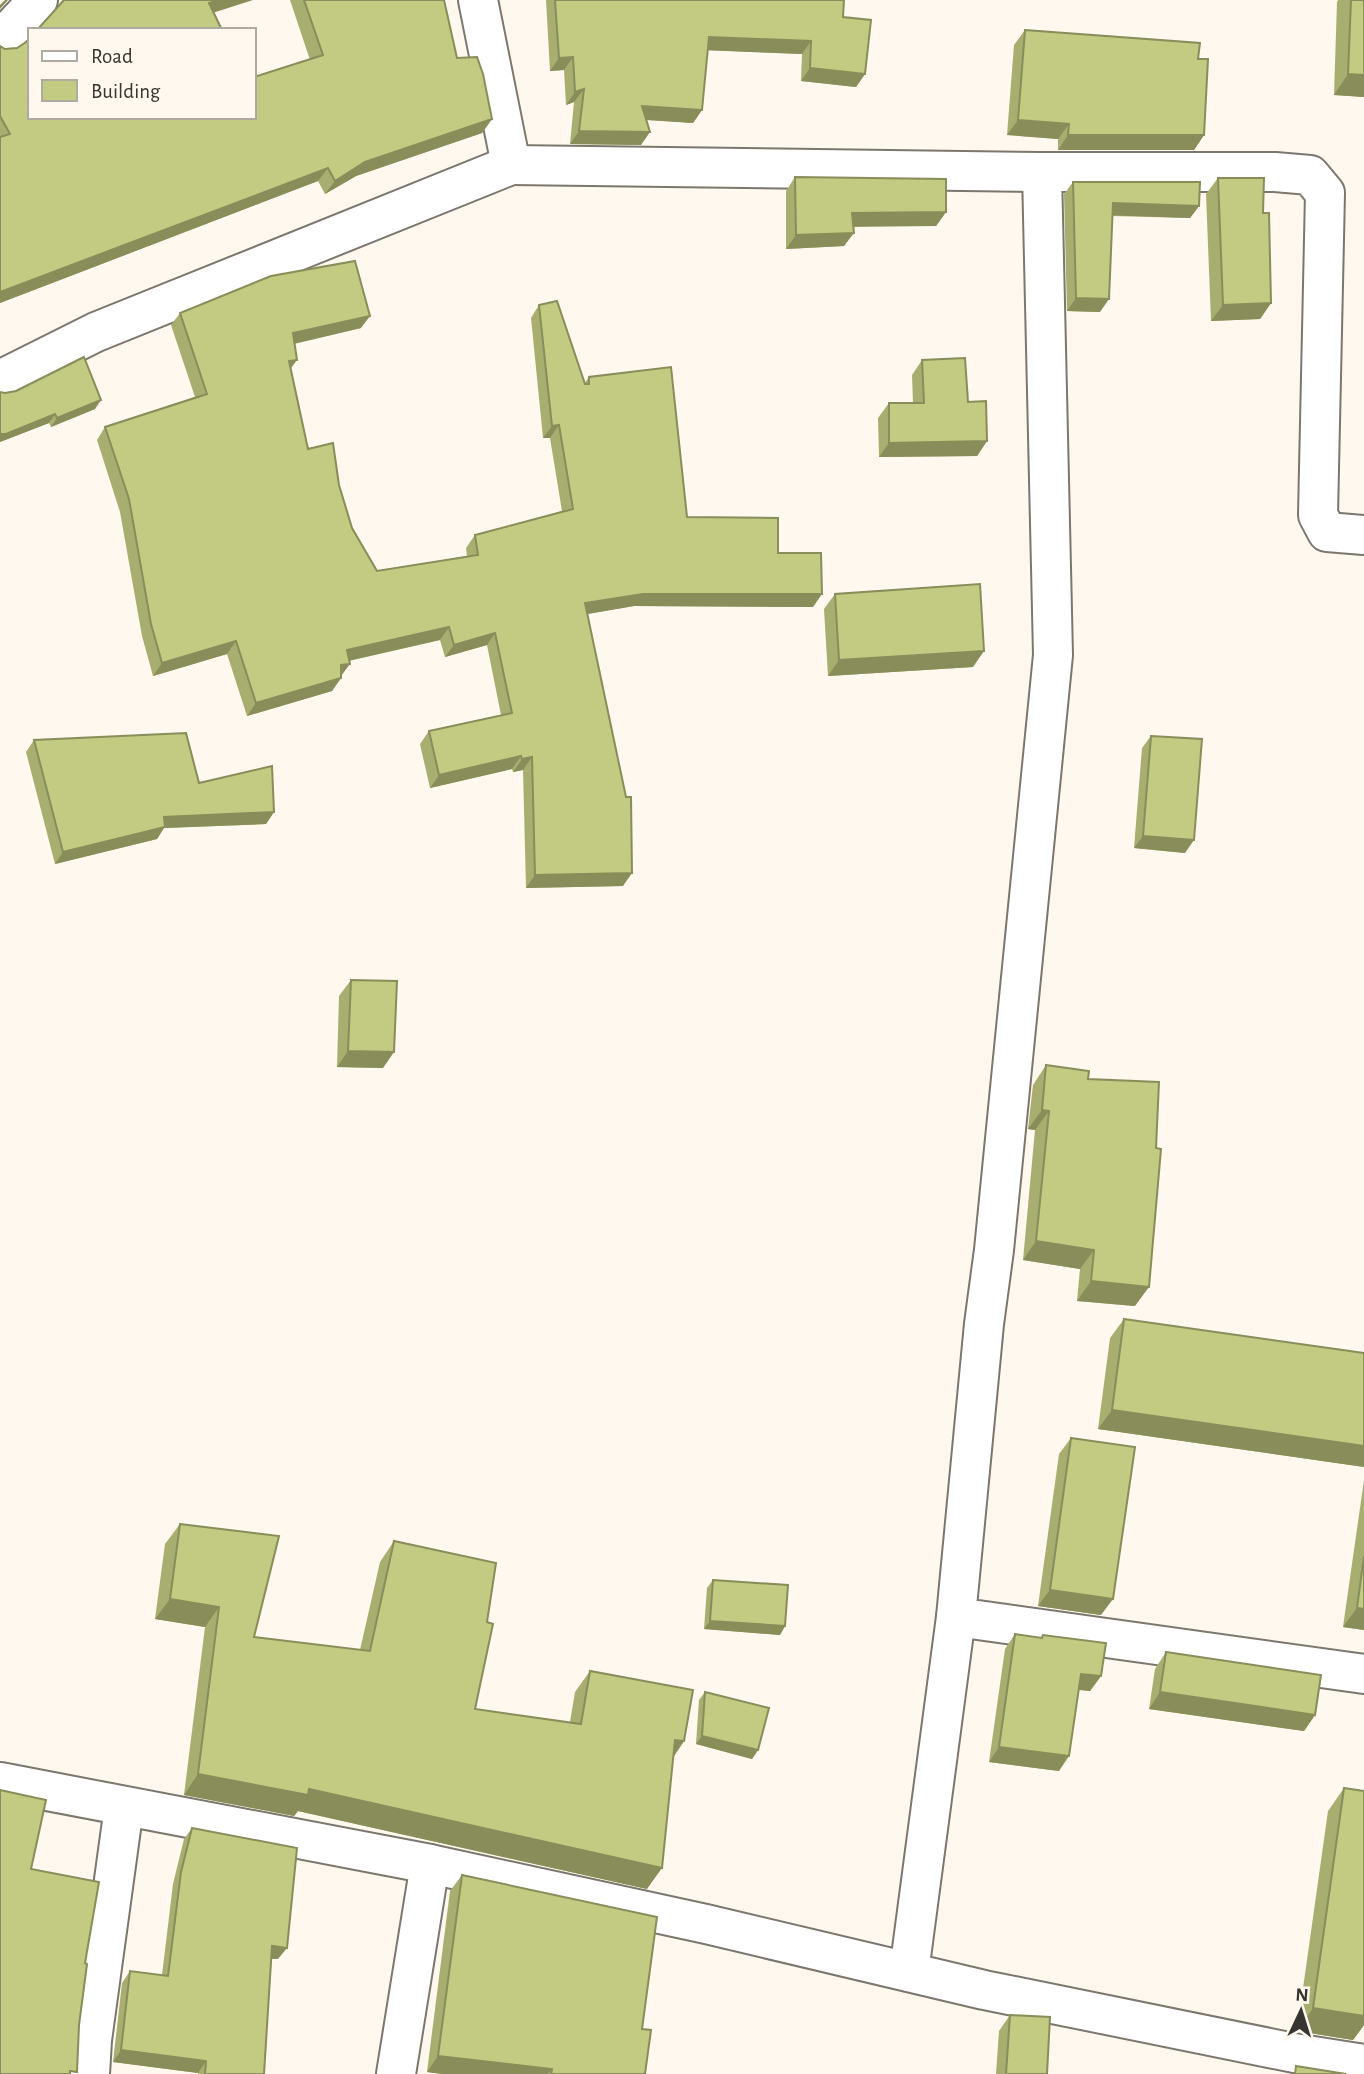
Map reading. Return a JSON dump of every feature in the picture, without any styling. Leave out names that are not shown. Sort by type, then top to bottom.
[{"type":"street","points":[[0,41],[38,0]]},
{"type":"street","points":[[478,0],[511,166]]},
{"type":"street","points":[[0,380],[96,332],[511,166],[1275,172],[1310,175],[1325,194],[1318,515],[1327,532],[1364,536]]},
{"type":"street","points":[[909,1972],[956,1617],[1053,655],[1042,172]]},
{"type":"street","points":[[956,1617],[1364,1674]]},
{"type":"street","points":[[0,1782],[430,1864],[693,1921],[1294,2064],[1364,2064]]},
{"type":"street","points":[[90,2074],[92,2040],[124,1807]]},
{"type":"street","points":[[396,2074],[430,1864]]},
{"type":"building","points":[[64,0],[219,0],[209,3],[221,28],[39,28]]},
{"type":"building","points":[[304,0],[444,0],[457,58],[477,57],[492,119],[365,162],[335,181],[328,168],[0,292],[0,137],[10,134],[0,116],[0,46],[5,49],[17,48],[28,40],[28,119],[256,119],[256,76],[323,55]]},
{"type":"building","points":[[555,0],[844,0],[843,17],[871,20],[865,74],[810,68],[811,41],[709,37],[702,110],[642,106],[650,132],[579,131],[584,89],[575,92],[573,57],[559,58]]},
{"type":"building","points":[[1351,0],[1364,0],[1364,75],[1348,74]]},
{"type":"building","points":[[1025,30],[1200,43],[1198,59],[1208,59],[1204,135],[1068,135],[1069,124],[1018,120]]},
{"type":"building","points":[[795,177],[946,179],[946,212],[852,213],[854,233],[796,235]]},
{"type":"building","points":[[1218,178],[1264,178],[1263,213],[1269,213],[1271,303],[1223,305]]},
{"type":"building","points":[[1073,182],[1200,182],[1199,206],[1113,203],[1109,299],[1076,298]]},
{"type":"building","points":[[355,261],[370,316],[293,333],[297,360],[289,361],[308,449],[333,443],[339,485],[352,528],[377,571],[478,555],[475,535],[573,509],[559,425],[552,426],[539,305],[557,301],[585,384],[589,384],[589,377],[671,367],[687,517],[778,518],[778,553],[821,553],[822,594],[643,594],[585,603],[626,797],[631,797],[632,873],[535,875],[532,757],[522,759],[521,756],[439,775],[429,731],[512,713],[495,633],[454,645],[449,627],[347,650],[350,664],[341,665],[341,678],[256,703],[236,641],[162,663],[151,624],[129,499],[105,427],[207,394],[180,313],[271,276]]},
{"type":"building","points":[[84,357],[101,400],[57,418],[55,414],[0,434],[0,392],[16,391]]},
{"type":"building","points":[[965,358],[968,402],[986,401],[987,441],[889,443],[889,403],[924,403],[922,360]]},
{"type":"building","points":[[980,584],[984,651],[839,660],[835,594]]},
{"type":"building","points":[[186,733],[199,783],[272,766],[274,812],[164,817],[165,827],[63,852],[34,740]]},
{"type":"building","points":[[1151,736],[1202,739],[1194,840],[1143,836]]},
{"type":"building","points":[[351,980],[397,981],[394,1052],[348,1051]]},
{"type":"building","points":[[1046,1065],[1089,1071],[1088,1079],[1159,1082],[1156,1148],[1161,1149],[1149,1287],[1091,1281],[1094,1250],[1036,1241],[1049,1111],[1042,1110]]},
{"type":"building","points":[[1124,1319],[1364,1353],[1364,1446],[1112,1410]]},
{"type":"building","points":[[1071,1438],[1135,1447],[1113,1599],[1050,1590]]},
{"type":"building","points":[[180,1524],[279,1536],[254,1637],[370,1651],[394,1541],[496,1563],[487,1622],[493,1624],[475,1709],[581,1724],[590,1671],[693,1690],[684,1741],[675,1740],[662,1868],[309,1789],[308,1795],[198,1774],[219,1607],[170,1599]]},
{"type":"building","points":[[1364,1556],[1364,1609],[1357,1608]]},
{"type":"building","points":[[713,1580],[788,1585],[785,1626],[710,1621]]},
{"type":"building","points":[[1015,1634],[1106,1643],[1101,1676],[1081,1674],[1069,1756],[999,1747]]},
{"type":"building","points":[[1166,1652],[1321,1675],[1315,1715],[1160,1692]]},
{"type":"building","points":[[705,1692],[769,1708],[758,1750],[702,1736]]},
{"type":"building","points":[[1344,1788],[1364,1791],[1364,2016],[1313,2008]]},
{"type":"building","points":[[0,1790],[46,1800],[31,1869],[99,1882],[85,1963],[77,2072],[70,2071],[70,2074],[0,2074]]},
{"type":"building","points":[[192,1828],[297,1848],[287,1948],[272,1946],[264,2074],[205,2074],[206,2061],[121,2050],[130,1971],[168,1976],[181,1872]]},
{"type":"building","points":[[462,1875],[657,1917],[642,2029],[651,2030],[645,2074],[551,2074],[552,2069],[438,2056]]},
{"type":"building","points":[[1010,2015],[1050,2017],[1047,2074],[1006,2074]]},
{"type":"building","points":[[1296,2066],[1346,2074],[1295,2074]]}]
